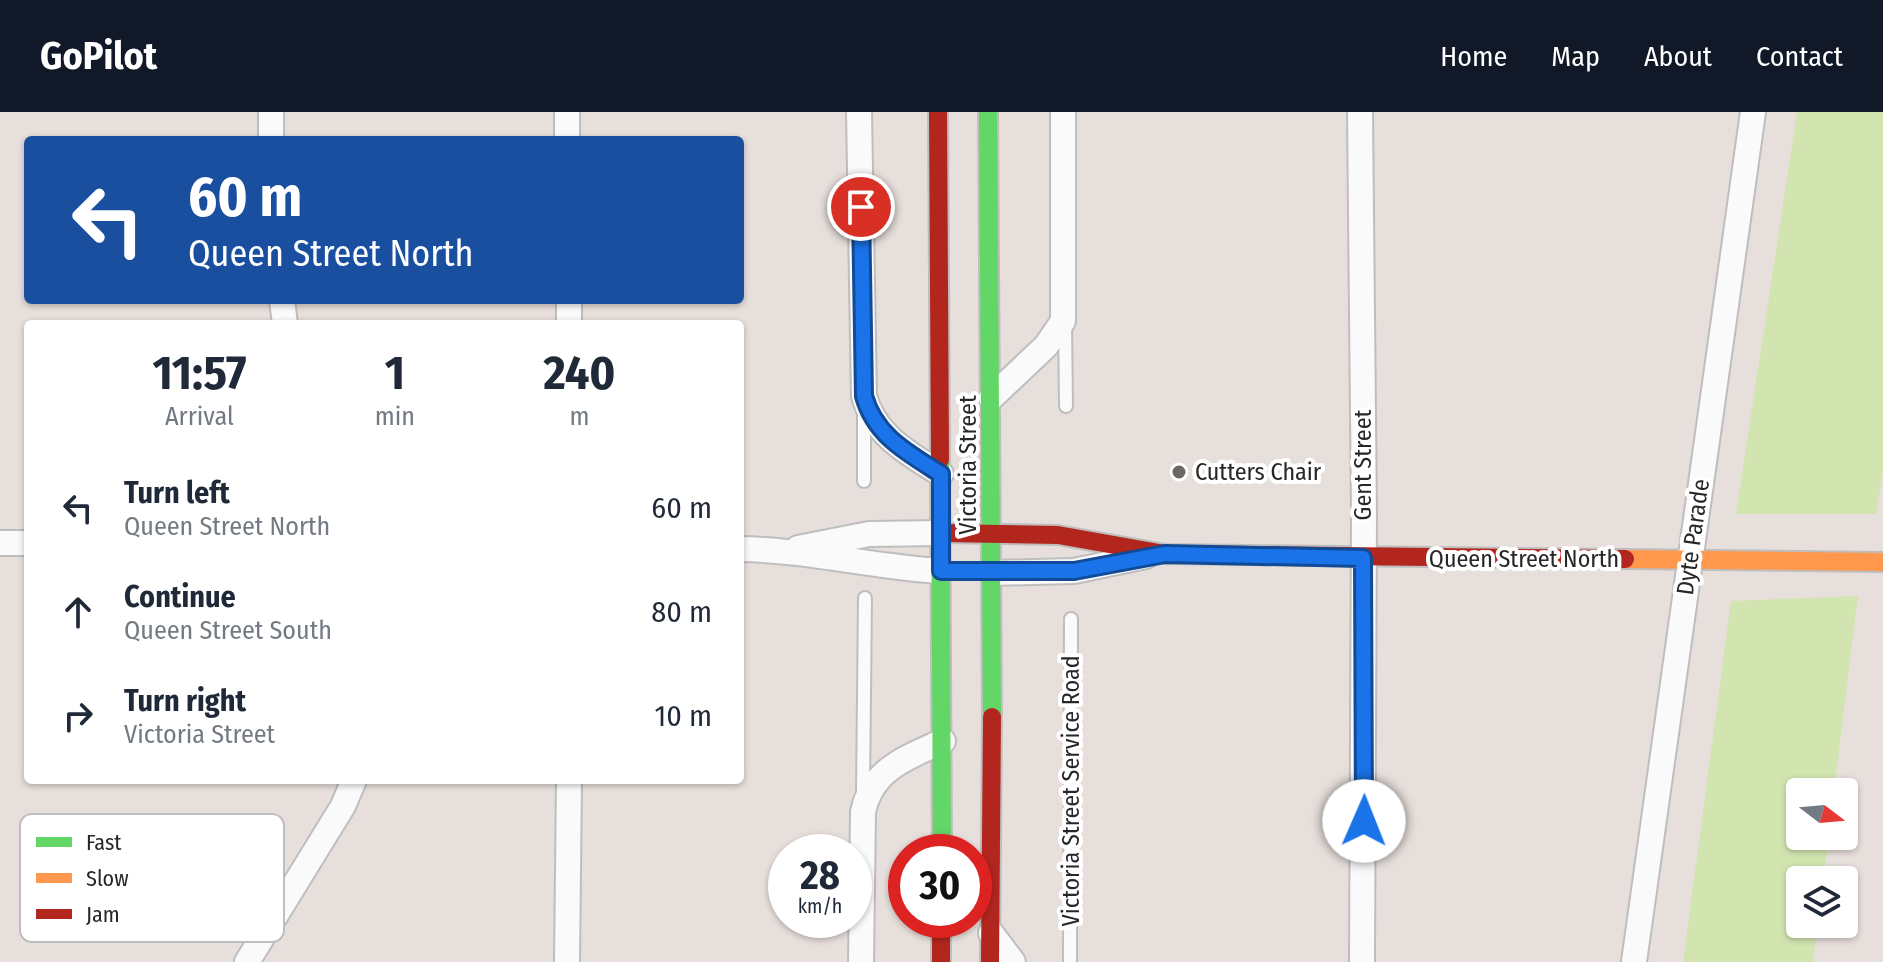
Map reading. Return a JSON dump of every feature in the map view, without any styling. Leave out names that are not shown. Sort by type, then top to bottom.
[{"type":"main road","name":"Victoria Street","points":[[938,112],[942,533],[954,572],[943,741],[942,834]]},
{"type":"main road","name":"Victoria Street","points":[[988,112],[991,834]]},
{"type":"main road","name":"Queen Street North","points":[[942,533],[1071,536],[1165,554],[1878,562]]},
{"type":"main road","points":[[954,572],[992,573]]},
{"type":"main road","points":[[941,938],[941,962]]},
{"type":"main road","name":"Victoria Street","points":[[990,962],[991,938]]},
{"type":"street","points":[[271,112],[271,136]]},
{"type":"street","points":[[567,112],[567,136]]},
{"type":"street","points":[[859,112],[864,396],[873,420],[888,438],[941,474]]},
{"type":"street","points":[[991,398],[1046,346],[1063,321],[1063,112]]},
{"type":"street","name":"Gent Street","points":[[1360,112],[1362,962]]},
{"type":"street","name":"Dyte Parade","points":[[1634,962],[1753,112]]},
{"type":"street","points":[[780,550],[869,534],[942,533]]},
{"type":"street","points":[[0,543],[24,543]]},
{"type":"street","points":[[744,549],[780,550],[862,565],[954,572]]},
{"type":"street","name":"Queen Street North","points":[[992,573],[1074,571],[1165,554]]},
{"type":"street","points":[[861,962],[863,812],[869,791],[880,774],[943,741]]},
{"type":"street","points":[[284,902],[343,806],[352,784]]},
{"type":"street","points":[[567,962],[569,784]]},
{"type":"street","points":[[992,934],[1013,962]]},
{"type":"street","points":[[247,962],[259,942]]},
{"type":"lane","points":[[1065,307],[1066,406]]},
{"type":"lane","points":[[864,396],[864,481]]},
{"type":"lane","points":[[863,812],[865,598]]},
{"type":"lane","name":"Victoria Street Service Road","points":[[1070,962],[1071,619]]},
{"type":"green space","points":[[1797,112],[1883,112],[1883,471],[1876,514],[1736,514]]},
{"type":"green space","points":[[1858,596],[1836,778],[1786,778],[1786,850],[1827,850],[1825,866],[1786,866],[1786,938],[1816,938],[1813,962],[1683,962],[1731,601]]},
{"type":"traffic: fast","points":[[988,112],[992,717]]},
{"type":"traffic: fast","points":[[940,460],[942,834]]},
{"type":"traffic: slow","points":[[1625,559],[1883,562]]},
{"type":"traffic: jam","points":[[938,112],[940,460]]},
{"type":"traffic: jam","points":[[942,533],[1058,535],[1165,554],[1625,559]]},
{"type":"traffic: jam","points":[[990,962],[992,717]]},
{"type":"traffic: jam","points":[[941,938],[941,962]]},
{"type":"place","name":"Cutters Chair","points":[[1179,472]]},
{"type":"route","points":[[861,207],[864,396],[873,420],[888,438],[941,474],[941,571],[1074,571],[1165,554],[1363,558],[1364,821]]}]
